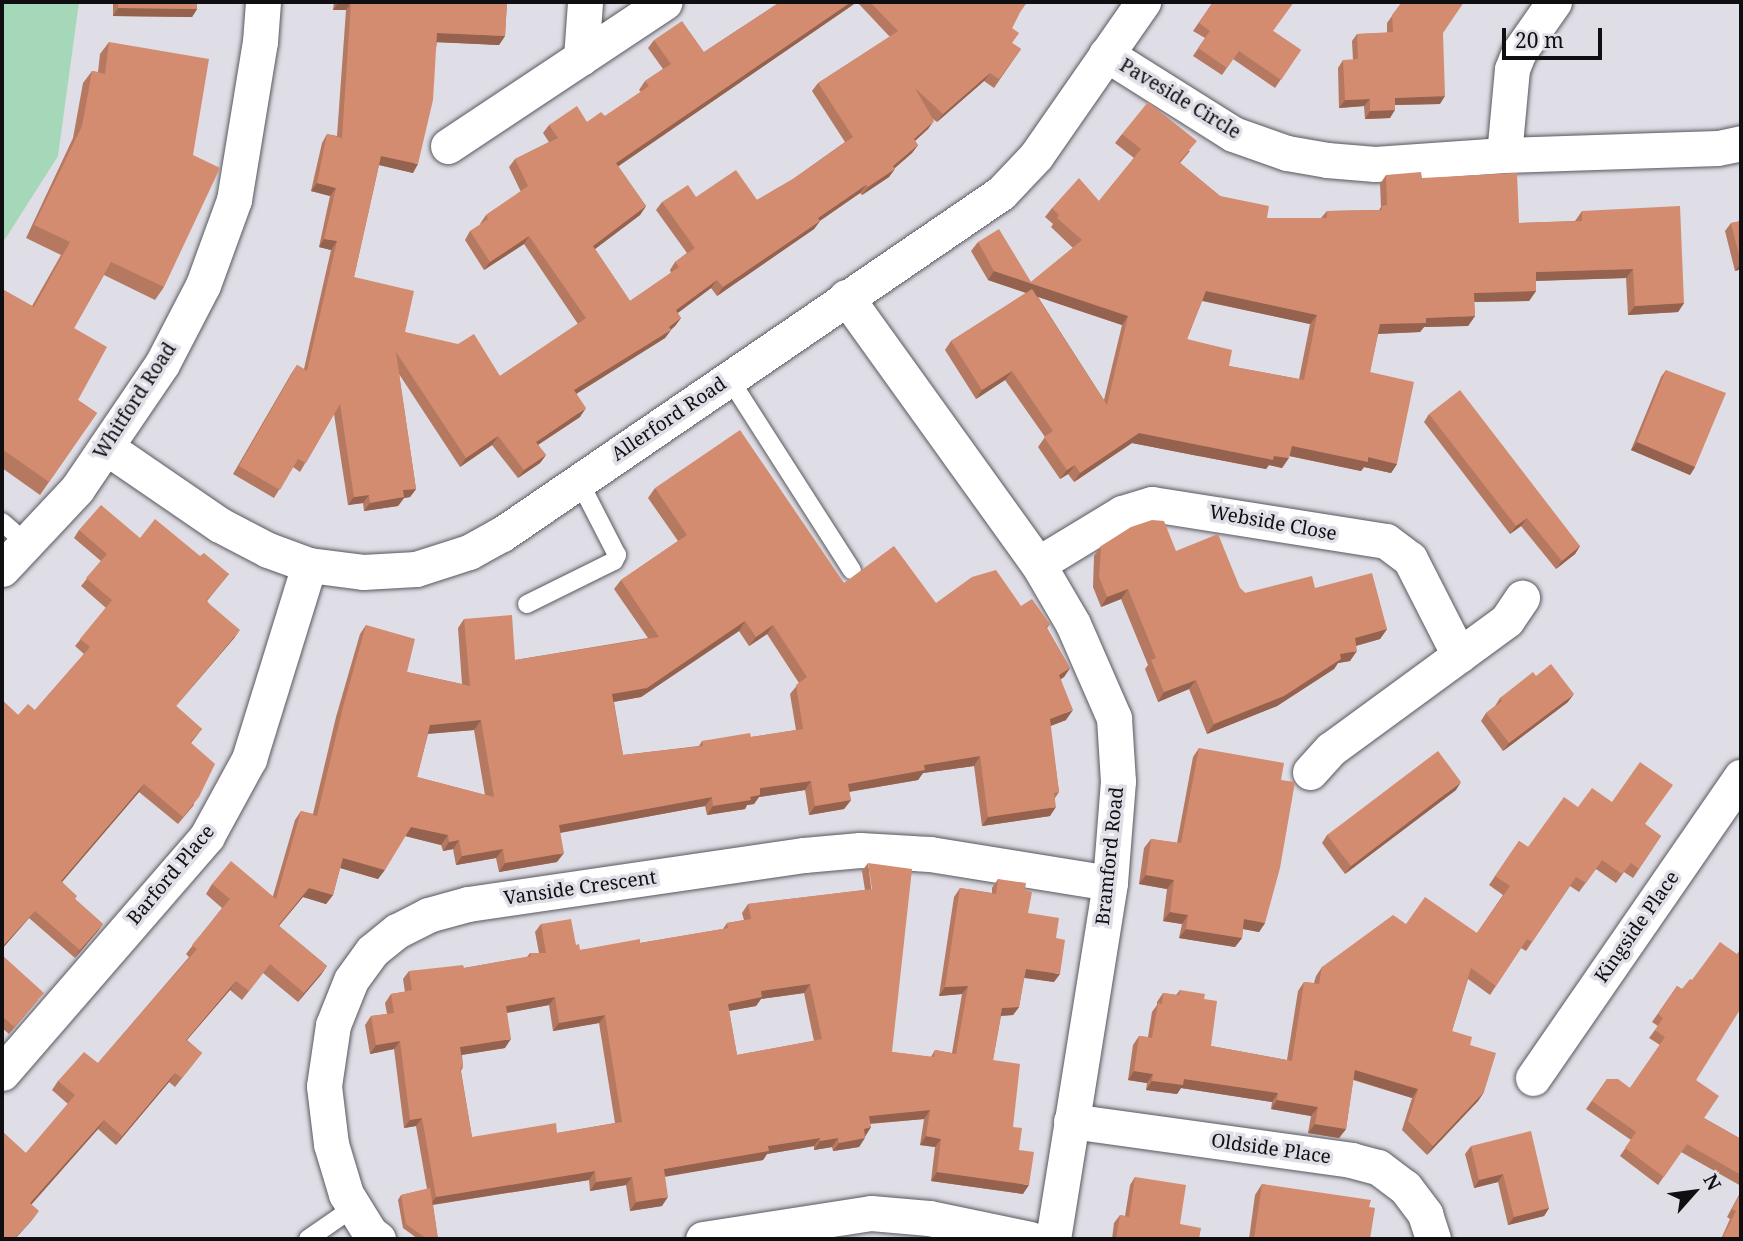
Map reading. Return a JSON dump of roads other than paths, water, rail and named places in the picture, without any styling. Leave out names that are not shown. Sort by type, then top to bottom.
[{"type":"street","name":"Whitford Road","points":[[2,569],[13,532],[77,489],[168,353],[203,285],[234,200],[260,42],[263,2]]},
{"type":"street","points":[[581,58],[585,2]]},
{"type":"street","points":[[447,146],[665,2]]},
{"type":"street","name":"Allerford Road","points":[[106,447],[219,525],[268,550],[309,565],[363,572],[416,569],[469,552],[502,534],[1001,193],[1036,156],[1143,2]]},
{"type":"street","points":[[1504,155],[1512,69],[1519,52],[1554,2]]},
{"type":"street","name":"Paveside Circle","points":[[1106,54],[1233,134],[1287,153],[1375,164],[1504,155],[1718,148],[1741,144]]},
{"type":"street","name":"Bramford Road","points":[[846,297],[1038,564],[1073,624],[1114,718],[1118,781],[1110,883],[1053,1239]]},
{"type":"street","name":"Webside Close","points":[[1038,564],[1122,513],[1152,504],[1386,541],[1399,548],[1416,568],[1459,655]]},
{"type":"street","name":"Barford Place","points":[[2,1073],[207,836],[249,759],[309,565]]},
{"type":"street","points":[[1320,761],[1515,609]]},
{"type":"street","name":"Kingside Place","points":[[1532,1078],[1741,777]]},
{"type":"street","name":"Vanside Crescent","points":[[378,1239],[370,1233],[346,1194],[331,1144],[324,1086],[333,1025],[351,980],[372,951],[397,931],[428,915],[495,900],[804,855],[860,850],[930,854],[1110,883]]},
{"type":"street","name":"Oldside Place","points":[[1071,1121],[1350,1160],[1378,1167],[1405,1187],[1425,1214],[1433,1239]]},
{"type":"street","points":[[703,1239],[871,1213],[929,1218],[1030,1239]]},
{"type":"lane","points":[[729,378],[852,570]]},
{"type":"lane","points":[[527,604],[614,561],[617,555],[579,481]]},
{"type":"lane","points":[[308,1239],[354,1207]]}]
